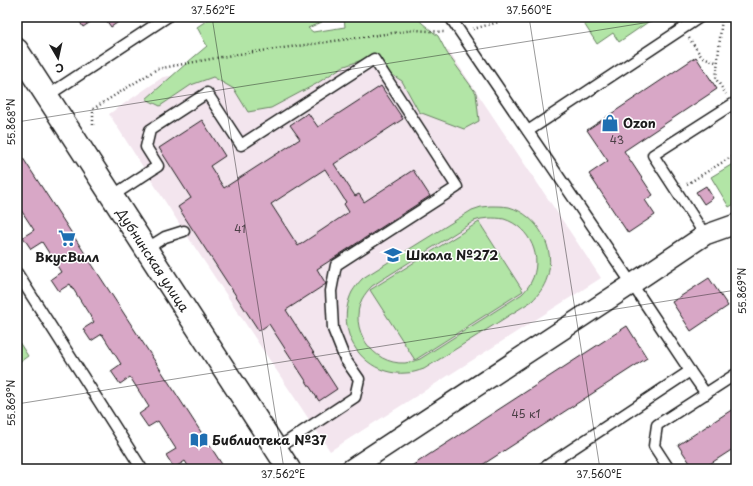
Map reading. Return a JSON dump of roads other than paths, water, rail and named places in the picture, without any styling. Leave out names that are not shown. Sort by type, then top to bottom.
[{"type":"main road","name":"Дубнинская улица","points":[[19,56],[47,96],[289,469]]},
{"type":"street","points":[[351,469],[705,235],[736,224]]},
{"type":"lane","points":[[47,96],[167,17]]},
{"type":"lane","points":[[450,17],[706,394]]},
{"type":"lane","points":[[528,132],[700,17]]},
{"type":"lane","points":[[112,196],[158,166],[146,148],[150,130],[207,93],[241,146],[374,59],[457,187],[336,265],[331,291],[333,329],[345,359],[359,379],[355,397],[276,449]]},
{"type":"lane","points":[[705,235],[653,155],[734,103]]},
{"type":"lane","points":[[146,248],[165,237],[184,232]]},
{"type":"lane","points":[[17,273],[142,469]]},
{"type":"lane","points":[[542,469],[690,371]]},
{"type":"lane","points":[[669,469],[654,446],[657,425],[736,374]]},
{"type":"place","name":"Ozon","points":[[610,123]]},
{"type":"place","name":"ВкусВилл","points":[[67,238]]},
{"type":"place","name":"Школа №272","points":[[393,255]]},
{"type":"place","name":"Библиотека №37","points":[[199,440]]}]
